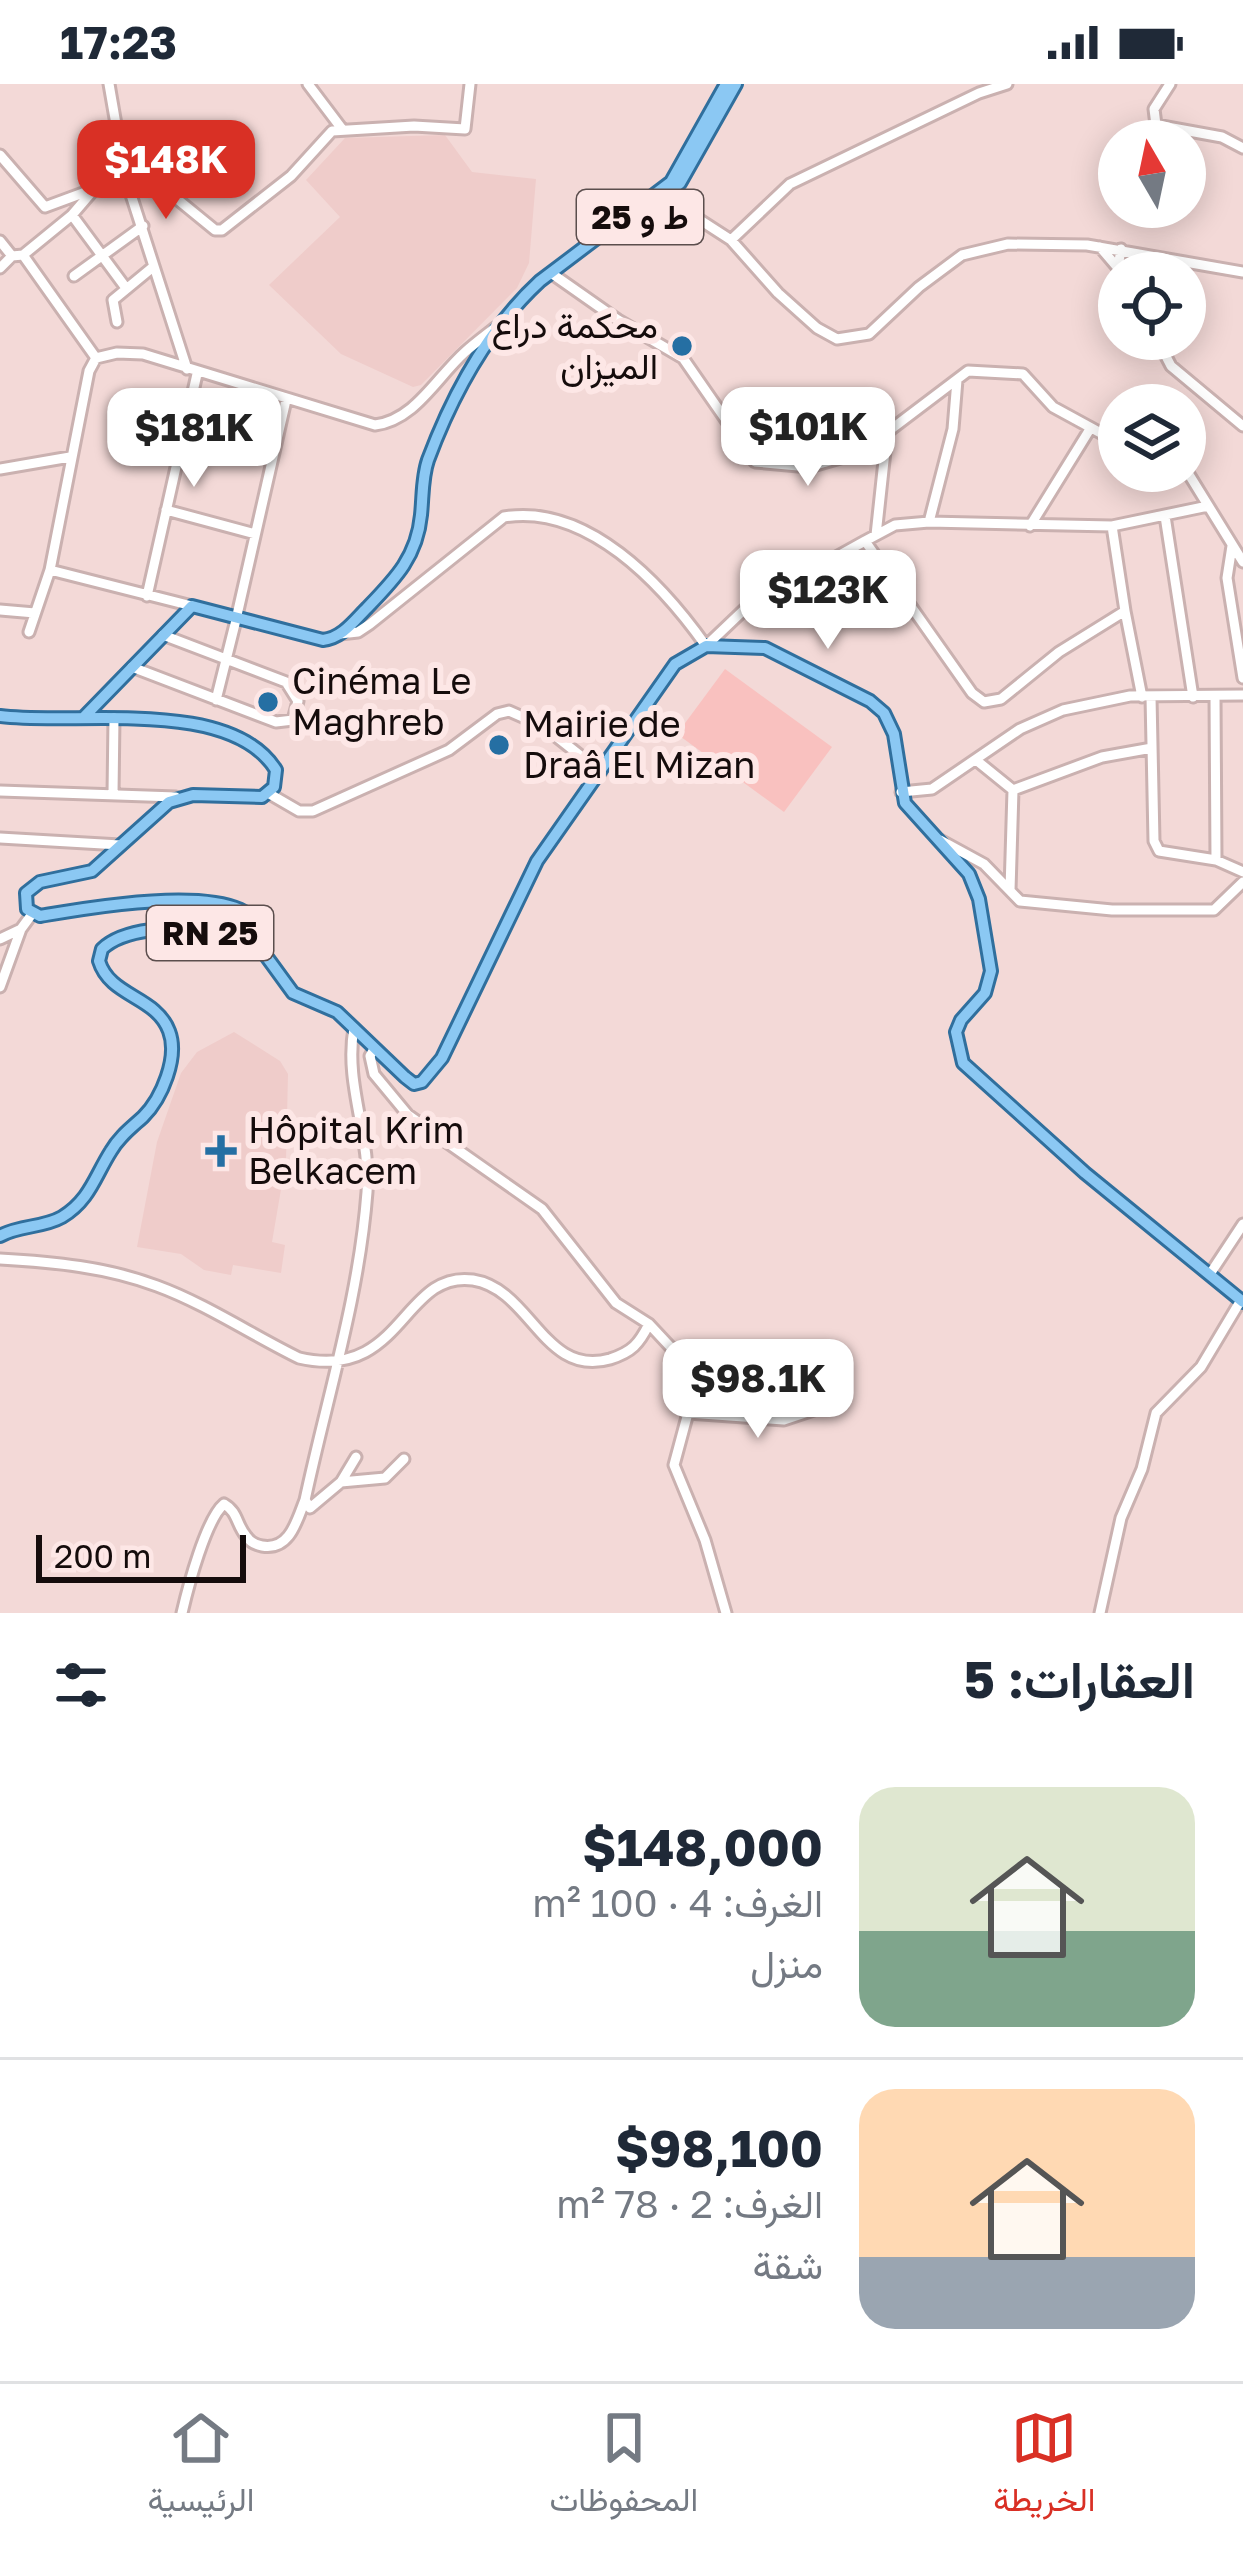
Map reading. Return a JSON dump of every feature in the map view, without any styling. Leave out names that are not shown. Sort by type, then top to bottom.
[{"type":"main road","points":[[83,718],[191,606],[323,640],[340,634],[406,566],[417,536],[428,461],[470,369],[504,320],[671,182],[726,84]]},
{"type":"main road","name":"ط و 25","points":[[554,275],[666,198],[680,183],[736,84]]},
{"type":"main road","points":[[258,945],[293,993],[337,1012],[410,1082],[418,1084],[429,1077],[537,861],[675,664],[706,646],[765,648],[877,706],[894,734],[901,792],[911,813],[969,874],[980,899],[991,971],[985,993],[956,1032],[962,1063],[1084,1173],[1242,1301]]},
{"type":"main road","points":[[0,716],[184,722],[252,747],[275,770],[274,787],[268,794],[250,799],[182,797],[154,812],[92,871],[32,886],[25,901],[32,914]]},
{"type":"main road","name":"RN 25","points":[[0,1236],[59,1219],[89,1194],[112,1148],[152,1106],[171,1063],[171,1035],[164,1021],[103,974],[102,950],[121,937],[158,932],[204,931],[258,945],[259,928],[253,920],[219,901],[109,904],[32,914]]},
{"type":"street","points":[[109,84],[125,176],[192,372],[147,596]]},
{"type":"street","points":[[308,84],[342,129]]},
{"type":"street","points":[[145,172],[215,230],[222,230],[291,176],[332,131],[414,126],[465,129],[470,84]]},
{"type":"street","points":[[730,241],[790,184],[1007,84]]},
{"type":"street","points":[[1170,84],[1154,110],[1156,124],[1222,137],[1243,148]]},
{"type":"street","points":[[0,155],[45,206],[125,176]]},
{"type":"street","points":[[0,268],[72,215],[96,188]]},
{"type":"street","points":[[666,198],[730,241],[778,293],[817,328],[837,339],[869,334],[919,287],[962,256],[1008,244],[1121,249],[1243,272]]},
{"type":"street","points":[[72,215],[126,288]]},
{"type":"street","points":[[74,276],[143,226]]},
{"type":"street","points":[[0,242],[18,256],[96,358]]},
{"type":"street","points":[[1100,247],[1104,252]]},
{"type":"street","points":[[117,322],[113,300],[153,267]]},
{"type":"street","points":[[554,275],[682,358],[755,462],[809,467],[861,452],[968,371],[1023,374],[1053,406],[1098,433]]},
{"type":"street","points":[[29,632],[50,570],[70,457],[89,370],[96,358],[143,354],[375,425],[391,423],[409,411],[465,352],[504,320]]},
{"type":"street","points":[[1168,360],[1243,426]]},
{"type":"street","points":[[929,522],[953,429],[957,380]]},
{"type":"street","points":[[216,700],[286,400]]},
{"type":"street","points":[[1030,526],[1090,429]]},
{"type":"street","points":[[887,433],[870,538],[972,693],[984,702],[1001,699],[1059,652],[1125,611]]},
{"type":"street","points":[[0,469],[70,457]]},
{"type":"street","points":[[1200,492],[1243,562]]},
{"type":"street","points":[[340,634],[358,632],[370,624],[486,528],[504,517],[524,513],[549,516],[611,546],[681,611],[706,646],[748,606],[895,525],[1112,526],[1208,506]]},
{"type":"street","points":[[166,510],[255,534]]},
{"type":"street","points":[[1165,515],[1193,697]]},
{"type":"street","points":[[1112,526],[1125,611],[1146,697],[1154,841],[1159,850],[1216,860],[1243,872]]},
{"type":"street","points":[[1232,546],[1227,578],[1243,678]]},
{"type":"street","points":[[50,570],[191,606]]},
{"type":"street","points":[[0,610],[35,613]]},
{"type":"street","points":[[132,667],[276,722],[292,720],[298,701],[286,682],[163,635]]},
{"type":"street","points":[[901,792],[932,789],[1020,729],[1064,710],[1146,697],[1243,695]]},
{"type":"street","points":[[1215,696],[1216,860]]},
{"type":"street","points":[[268,794],[298,811],[313,811],[449,750],[497,714],[509,711],[543,726],[601,772]]},
{"type":"street","points":[[113,794],[114,718]]},
{"type":"street","points":[[1013,790],[1102,758],[1152,748]]},
{"type":"street","points":[[976,760],[1013,790]]},
{"type":"street","points":[[1010,890],[1013,790]]},
{"type":"street","points":[[0,791],[182,797]]},
{"type":"street","points":[[0,838],[120,844]]},
{"type":"street","points":[[934,838],[984,864],[1020,901],[1112,910],[1214,910],[1243,882]]},
{"type":"street","points":[[0,986],[21,929],[32,914]]},
{"type":"street","points":[[0,939],[21,929]]},
{"type":"street","points":[[182,1613],[218,1508],[224,1504],[232,1508],[246,1538],[257,1546],[272,1546],[283,1543],[292,1532],[305,1500],[360,1270],[368,1186],[348,1059],[354,1028]]},
{"type":"street","points":[[374,1049],[370,1056],[374,1074],[408,1115],[542,1209],[616,1304],[650,1324],[677,1354],[688,1413],[674,1466],[705,1540],[726,1613]]},
{"type":"street","points":[[1210,1274],[1243,1224]]},
{"type":"street","points":[[0,1259],[64,1264],[136,1278],[184,1297],[299,1358],[340,1361],[373,1350],[423,1298],[455,1280],[475,1280],[496,1288],[517,1304],[561,1354],[580,1360],[599,1362],[620,1356],[638,1346],[650,1324]]},
{"type":"street","points":[[1100,1613],[1121,1518],[1142,1469],[1156,1413],[1202,1367],[1242,1301]]},
{"type":"street","points":[[688,1413],[784,1420],[820,1408]]},
{"type":"street","points":[[305,1500],[310,1508],[341,1482],[356,1457]]},
{"type":"street","points":[[341,1482],[385,1478],[404,1459]]},
{"type":"shaded area","points":[[445,135],[472,172],[536,179],[529,263],[517,288],[421,385],[413,387],[341,354],[269,285],[340,217],[306,180],[345,138]]},
{"type":"shaded area","points":[[725,669],[832,747],[784,812],[677,734]]},
{"type":"shaded area","name":"Hôpital Krim Belkacem","points":[[234,1032],[280,1061],[288,1074],[286,1160],[272,1242],[285,1245],[281,1273],[233,1265],[231,1275],[204,1270],[181,1254],[137,1247],[157,1142],[181,1073],[197,1052]]},
{"type":"place","name":"محكمة دراع الميزان","points":[[682,346]]},
{"type":"place","name":"Cinéma Le Maghreb","points":[[268,702]]},
{"type":"place","name":"Mairie de Draâ El Mizan","points":[[499,745]]},
{"type":"place","name":"Hôpital Krim Belkacem","points":[[221,1151]]}]
